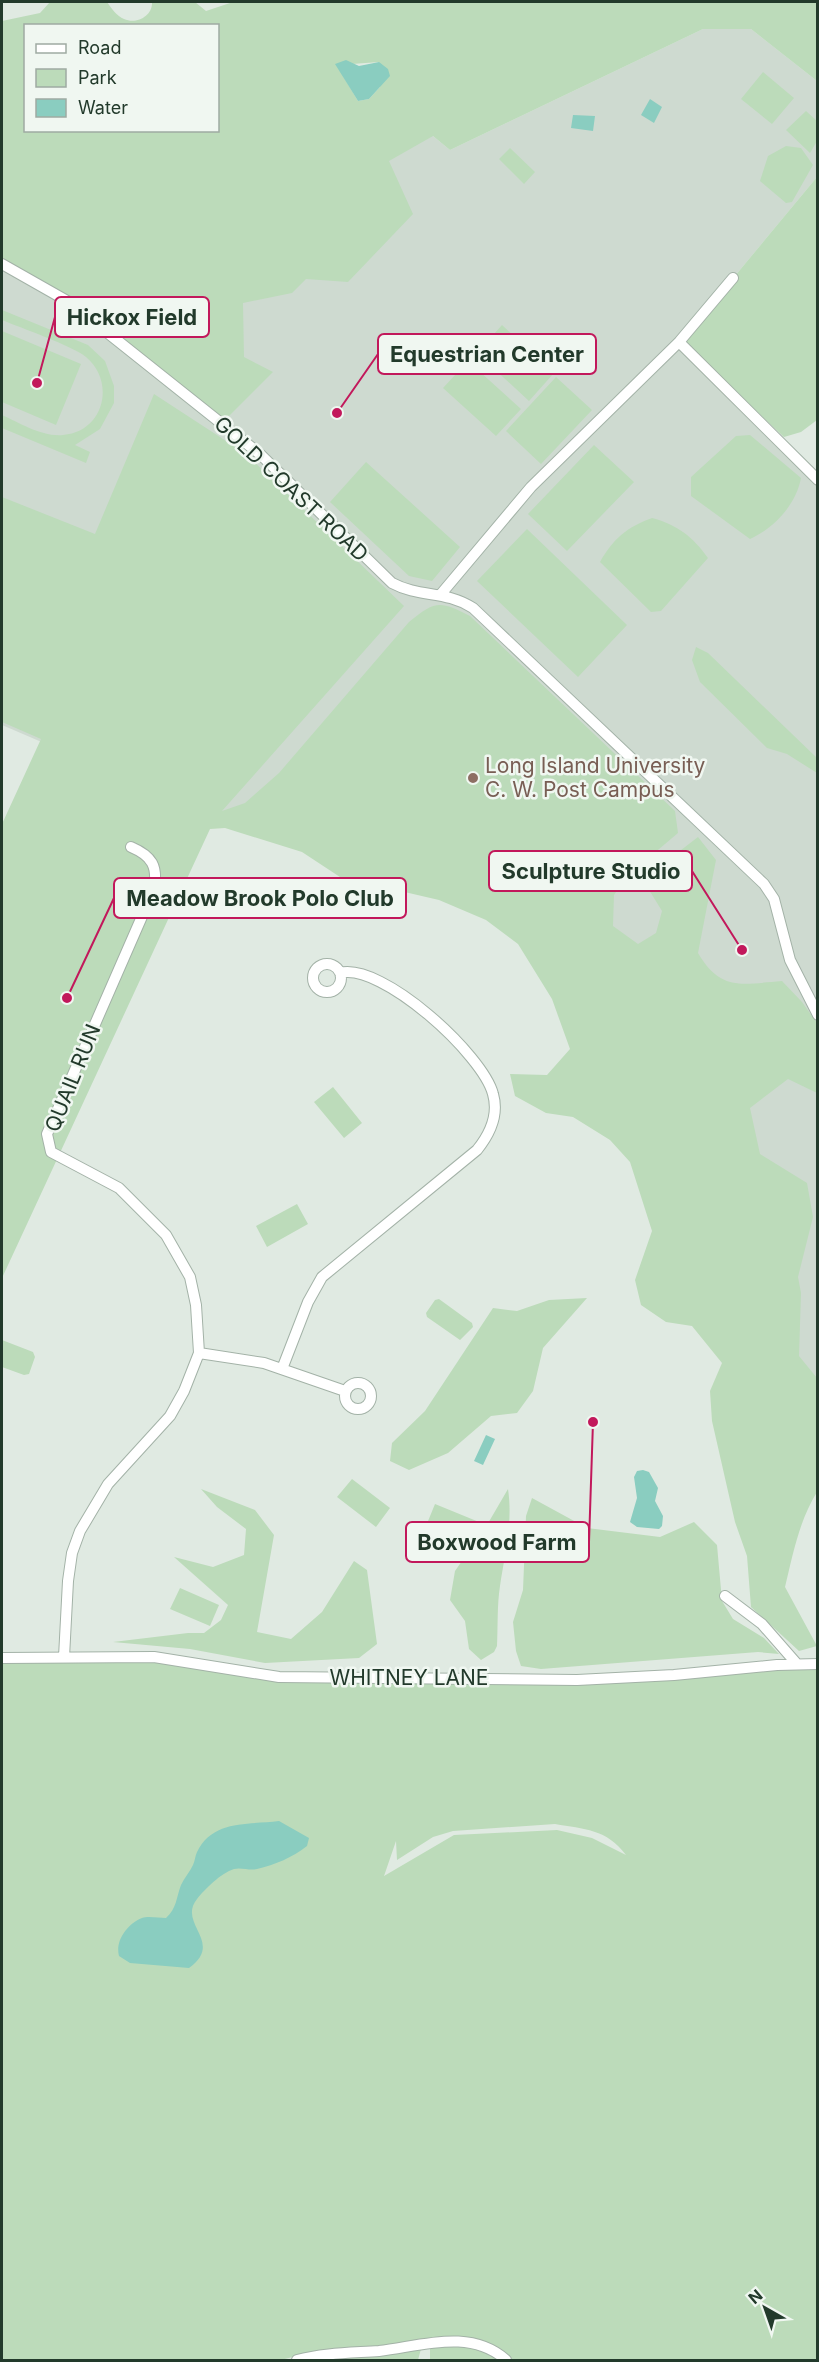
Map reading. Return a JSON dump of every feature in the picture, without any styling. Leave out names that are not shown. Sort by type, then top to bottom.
[{"type":"street","name":"GOLD COAST ROAD","points":[[2,264],[69,303],[261,456],[392,583],[405,590],[455,597],[473,608],[764,884],[774,899],[790,960],[818,1015]]},
{"type":"street","points":[[441,594],[531,486],[679,342],[733,278]]},
{"type":"street","points":[[679,342],[818,480]]},
{"type":"street","name":"QUAIL RUN","points":[[64,1657],[68,1581],[80,1531],[108,1484],[170,1416],[184,1391],[199,1353],[196,1305],[190,1277],[166,1235],[119,1188],[51,1152],[47,1134],[153,889],[155,867],[149,856],[131,847]]},
{"type":"street","points":[[282,1369],[308,1302],[322,1277],[477,1150],[487,1137],[495,1114],[494,1095],[487,1078],[435,1020],[412,1000],[384,985],[349,971],[340,973]]},
{"type":"street","points":[[199,1353],[264,1363],[345,1391]]},
{"type":"street","points":[[725,1596],[762,1624],[797,1664]]},
{"type":"street","name":"WHITNEY LANE","points":[[2,1658],[154,1657],[254,1674],[345,1678],[577,1680],[818,1664]]},
{"type":"street","points":[[297,2361],[331,2354],[456,2341],[477,2344],[499,2354],[506,2361]]},
{"type":"shaded area","name":"Long Island University C. W. Post Campus","points":[[703,29],[751,29],[817,81],[817,177],[675,346],[817,480],[818,1470],[541,921],[216,817],[2,725],[2,42],[24,123],[24,132],[219,132],[219,130],[394,104],[450,150]]},
{"type":"green space","points":[[50,2],[107,2],[121,18],[134,21],[147,15],[152,2],[195,2],[206,11],[233,2],[817,2],[817,81],[751,29],[703,29],[450,150],[433,136],[389,161],[413,214],[348,282],[306,279],[292,293],[243,303],[244,357],[273,372],[225,420],[97,318],[2,258],[2,21],[40,13]],"holes":[[[379,62],[380,87],[369,99],[358,101],[343,76],[352,64]]]},
{"type":"green space","points":[[763,72],[794,98],[772,124],[741,99]]},
{"type":"green space","points":[[806,111],[817,121],[817,141],[810,153],[786,130]]},
{"type":"green space","points":[[786,146],[801,148],[813,165],[792,202],[786,203],[760,181],[768,156]]},
{"type":"green space","points":[[510,148],[535,172],[524,184],[499,159]]},
{"type":"green space","points":[[817,177],[817,420],[801,432],[784,437],[681,341]]},
{"type":"green space","points":[[2,310],[88,345],[105,361],[114,386],[114,403],[100,429],[75,445],[90,452],[86,463],[2,428],[2,415],[47,434],[63,435],[77,432],[96,416],[103,392],[101,379],[95,367],[86,357],[59,343],[2,320]]},
{"type":"green space","points":[[502,325],[554,373],[529,401],[477,353]]},
{"type":"green space","points":[[2,331],[81,364],[56,425],[2,402]]},
{"type":"green space","points":[[468,361],[521,409],[496,436],[443,388]]},
{"type":"green space","points":[[556,377],[592,410],[541,464],[506,431]]},
{"type":"green space","points":[[154,394],[246,454],[404,606],[222,811],[245,803],[279,773],[409,622],[432,607],[444,605],[451,607],[470,616],[675,811],[678,833],[626,877],[614,895],[613,926],[638,944],[656,933],[662,911],[646,885],[659,867],[698,837],[716,860],[698,953],[707,966],[724,980],[744,984],[782,981],[802,1002],[817,1023],[817,1093],[788,1079],[750,1108],[760,1154],[807,1183],[813,1217],[798,1277],[801,1293],[799,1356],[817,1378],[817,1492],[801,1526],[785,1587],[817,1646],[799,1651],[751,1607],[747,1556],[735,1522],[712,1421],[710,1391],[722,1363],[692,1326],[666,1322],[641,1305],[635,1280],[652,1231],[630,1162],[610,1140],[573,1117],[546,1113],[515,1096],[510,1074],[547,1075],[570,1049],[552,999],[518,944],[486,920],[439,900],[340,877],[302,852],[225,828],[210,829],[2,1278],[2,824],[41,739],[2,722],[2,497],[95,534]]},
{"type":"green space","points":[[750,435],[801,478],[794,497],[783,515],[767,529],[750,539],[691,496],[691,477],[736,436]]},
{"type":"green space","points":[[594,445],[634,482],[567,551],[528,514]]},
{"type":"green space","points":[[366,462],[460,547],[432,581],[409,576],[330,502]]},
{"type":"green space","points":[[652,518],[670,524],[684,533],[708,558],[661,611],[651,612],[600,562],[622,535],[635,525]]},
{"type":"green space","points":[[527,529],[627,625],[578,677],[477,581]]},
{"type":"green space","points":[[696,647],[708,653],[817,758],[817,773],[787,754],[767,748],[700,682],[692,660]]},
{"type":"green space","points":[[333,1087],[362,1123],[344,1138],[314,1102]]},
{"type":"green space","points":[[297,1204],[308,1224],[267,1247],[256,1226]]},
{"type":"green space","points":[[587,1298],[543,1348],[533,1391],[517,1413],[491,1416],[448,1453],[409,1470],[390,1461],[392,1443],[425,1411],[493,1308],[517,1311],[549,1300]]},
{"type":"green space","points":[[439,1299],[472,1323],[473,1327],[460,1340],[427,1317],[426,1313],[435,1300]]},
{"type":"green space","points":[[2,1340],[33,1352],[35,1357],[29,1374],[24,1375],[2,1367]]},
{"type":"green space","points":[[352,1479],[390,1508],[376,1527],[337,1497]]},
{"type":"green space","points":[[201,1489],[255,1510],[274,1535],[257,1632],[291,1639],[322,1612],[354,1561],[367,1570],[377,1644],[359,1658],[265,1663],[190,1649],[113,1642],[204,1633],[221,1620],[228,1605],[174,1557],[213,1567],[244,1555],[246,1529],[217,1507]]},
{"type":"green space","points":[[508,1489],[509,1525],[499,1593],[497,1646],[494,1652],[481,1660],[469,1649],[465,1621],[450,1600],[455,1571],[487,1525]]},
{"type":"green space","points":[[532,1498],[587,1528],[660,1537],[694,1522],[717,1545],[722,1601],[733,1619],[764,1638],[779,1654],[758,1652],[541,1669],[521,1666],[516,1651],[513,1622],[523,1590],[526,1516]]},
{"type":"green space","points":[[435,1504],[479,1522],[470,1544],[426,1526]]},
{"type":"green space","points":[[180,1588],[219,1605],[210,1626],[170,1609]]},
{"type":"green space","points":[[154,1657],[254,1674],[577,1680],[817,1665],[817,2360],[513,2360],[501,2350],[480,2340],[308,2353],[281,2360],[2,2360],[2,1658]],"holes":[[[555,1824],[585,1829],[603,1835],[619,1846],[626,1855],[592,1838],[557,1830],[454,1835],[384,1876],[396,1841],[397,1860],[433,1837],[453,1831]]]},
{"type":"green space","points":[[471,2345],[505,2360],[430,2360],[430,2348]]},
{"type":"green space","points":[[421,2349],[418,2360],[312,2360]]},
{"type":"water","points":[[346,60],[359,66],[379,62],[388,69],[390,76],[369,99],[358,101],[335,64]]},
{"type":"water","points":[[650,99],[662,107],[654,123],[641,115]]},
{"type":"water","points":[[573,115],[595,116],[593,131],[571,128]]},
{"type":"water","points":[[486,1435],[495,1439],[483,1465],[474,1461]]},
{"type":"water","points":[[637,1471],[649,1472],[658,1488],[655,1501],[663,1516],[662,1526],[659,1529],[637,1527],[630,1522],[637,1498],[634,1477]]},
{"type":"water","points":[[279,1821],[309,1838],[307,1846],[290,1857],[270,1865],[229,1871],[204,1891],[192,1908],[192,1917],[202,1941],[203,1950],[199,1959],[189,1968],[130,1963],[119,1956],[118,1950],[123,1934],[132,1924],[142,1918],[166,1918],[170,1914],[197,1852],[212,1834],[233,1826]]},
{"type":"place","name":"Hickox Field","points":[[37,383]]},
{"type":"place","name":"Equestrian Center","points":[[337,413]]},
{"type":"place","name":"Long Island University C. W. Post Campus","points":[[473,778]]},
{"type":"place","name":"Sculpture Studio","points":[[742,950]]},
{"type":"place","name":"Meadow Brook Polo Club","points":[[67,998]]},
{"type":"place","name":"Boxwood Farm","points":[[593,1422]]}]
